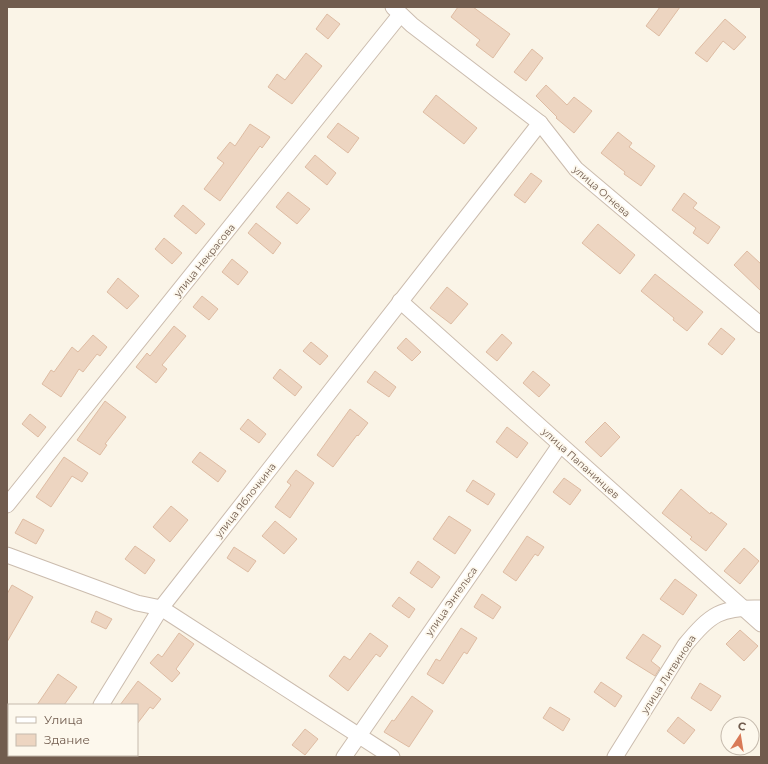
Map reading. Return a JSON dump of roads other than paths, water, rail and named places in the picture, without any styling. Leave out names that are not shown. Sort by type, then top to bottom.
[{"type":"street","name":"улица Огнева","points":[[397,11],[412,26],[540,123],[576,170],[761,325]]},
{"type":"street","name":"улица Некрасова","points":[[7,505],[397,11]]},
{"type":"street","name":"улица Яблочкина","points":[[102,704],[161,608],[540,123]]},
{"type":"street","name":"улица Папанинцев","points":[[400,301],[761,624]]},
{"type":"street","name":"улица Энгельса","points":[[344,757],[357,735],[560,445]]},
{"type":"street","points":[[7,555],[137,603],[161,608],[392,757]]},
{"type":"street","name":"улица Литвинова","points":[[615,757],[685,645],[697,630],[725,610],[742,607],[761,608]]}]
